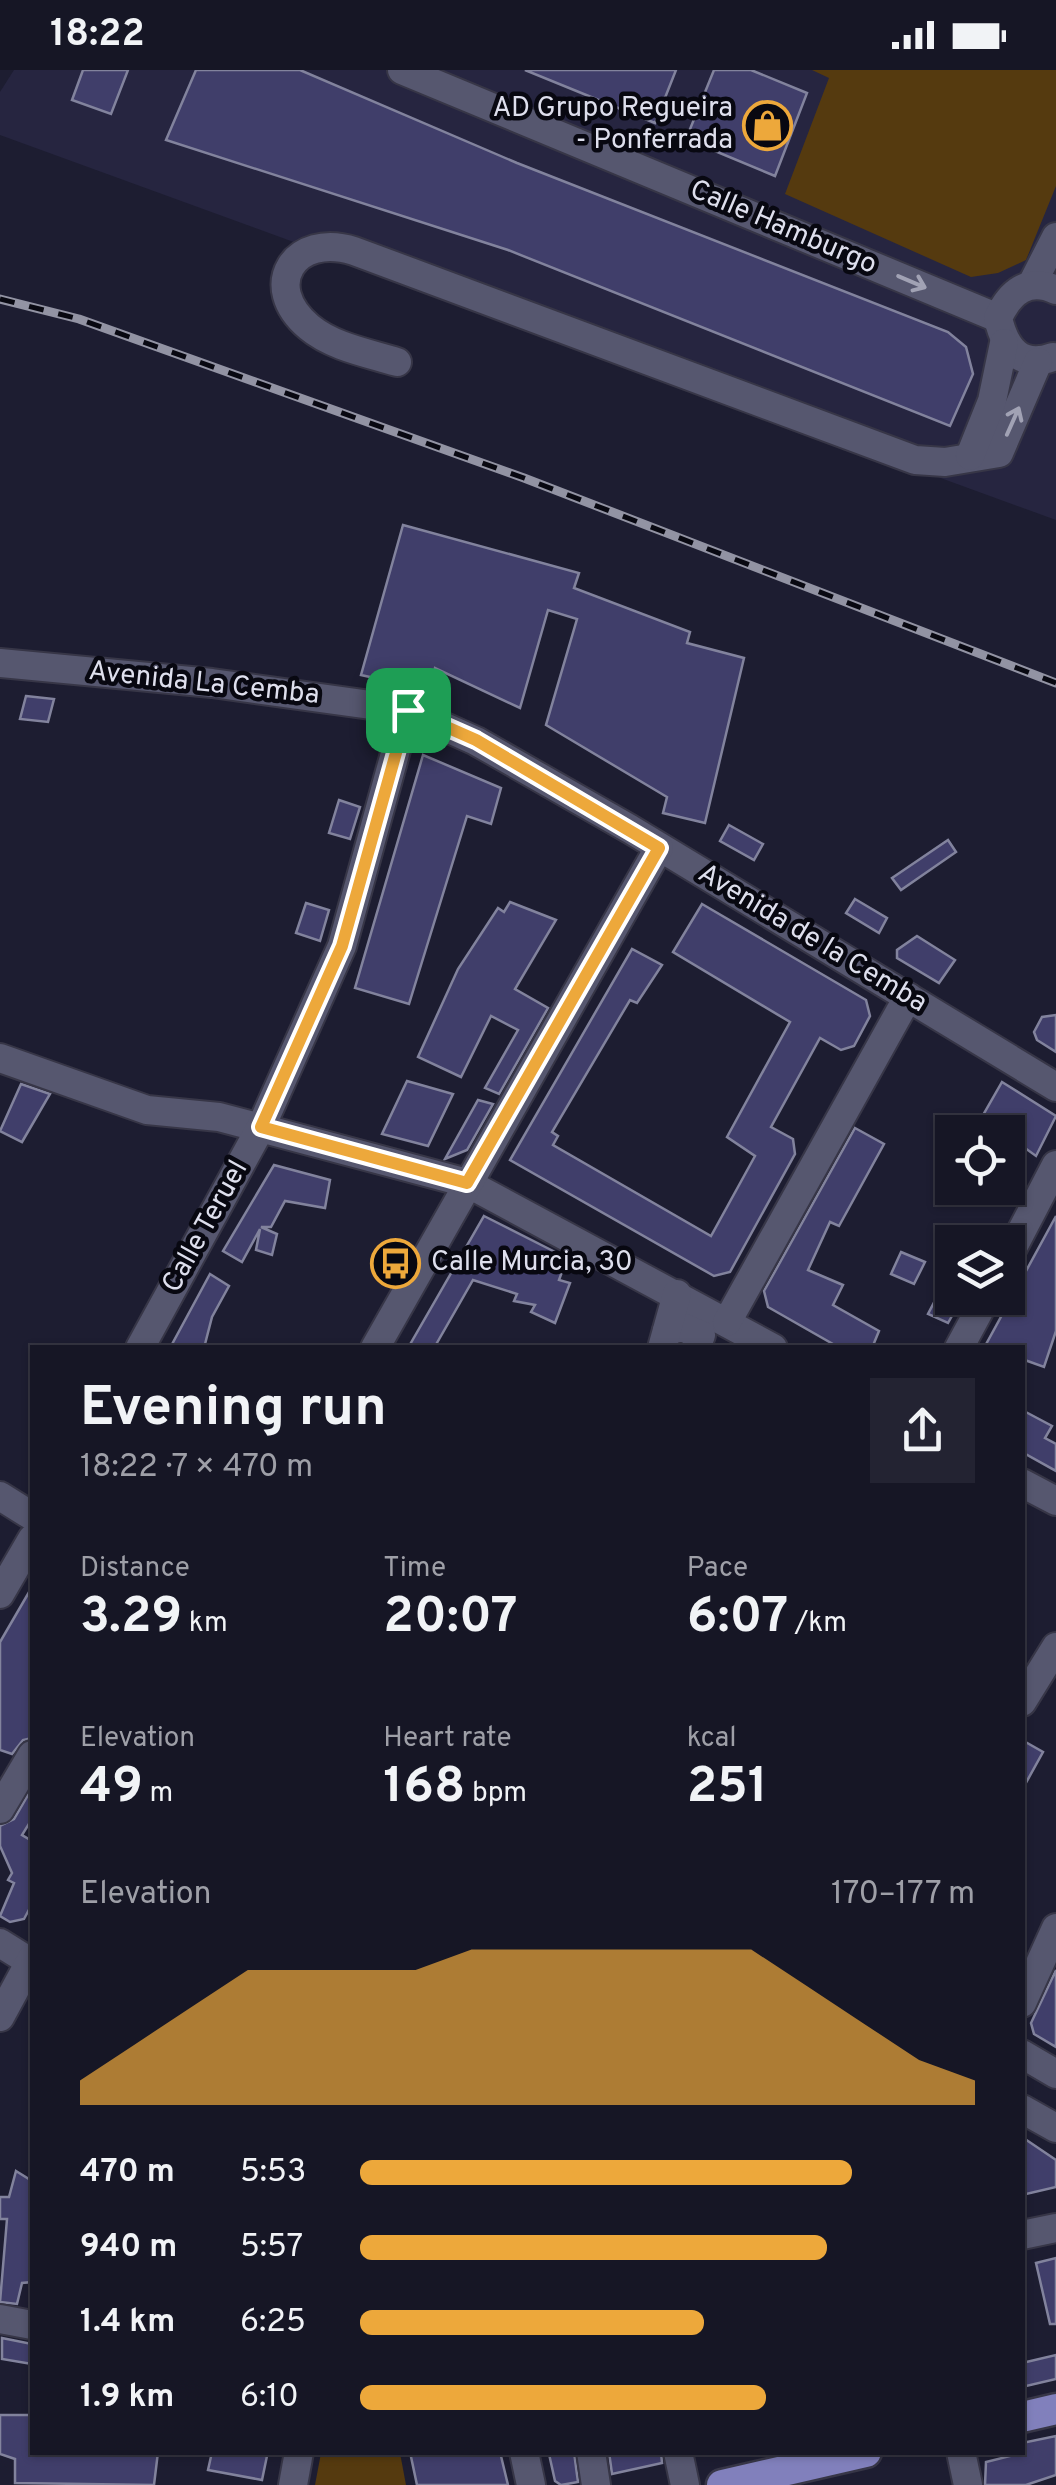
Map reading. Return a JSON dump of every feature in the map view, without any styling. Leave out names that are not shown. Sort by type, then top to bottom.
[{"type":"main road","points":[[1025,2416],[1056,2410]]},
{"type":"main road","points":[[722,2485],[853,2455]]},
{"type":"street","name":"Calle Hamburgo","points":[[402,70],[1001,330],[1018,358],[1047,359]]},
{"type":"street","points":[[970,456],[992,402],[1007,299],[1044,287],[1056,237]]},
{"type":"street","points":[[397,362],[325,338],[291,306],[285,284],[294,260],[304,249],[334,244],[354,250],[890,453],[945,462],[999,453],[1047,359]]},
{"type":"street","name":"Avenida La Cemba","points":[[0,663],[212,683],[408,710]]},
{"type":"street","name":"Avenida de la Cemba","points":[[408,710],[476,740],[1056,1088]]},
{"type":"street","name":"Calle Teruel","points":[[142,1345],[261,1127],[342,946],[408,710]]},
{"type":"street","points":[[377,1345],[659,848]]},
{"type":"street","points":[[728,1322],[908,997]]},
{"type":"street","points":[[0,1058],[146,1110],[194,1113],[261,1127],[467,1183],[768,1345]]},
{"type":"street","points":[[1024,1225],[1056,1165]]},
{"type":"street","points":[[664,1339],[677,1294]]},
{"type":"street","points":[[961,1345],[977,1315]]},
{"type":"street","points":[[664,1339],[682,1328],[701,1335],[697,1345]]},
{"type":"street","points":[[1025,1484],[1056,1500]]},
{"type":"street","points":[[0,1496],[30,1515]]},
{"type":"street","points":[[0,1594],[30,1542]]},
{"type":"street","points":[[1025,1697],[1056,1647]]},
{"type":"street","points":[[0,1809],[30,1758]]},
{"type":"street","points":[[1025,1996],[1056,1928]]},
{"type":"street","points":[[0,1943],[30,1960]]},
{"type":"street","points":[[0,2017],[30,1964]]},
{"type":"street","points":[[1025,2056],[1056,2074]]},
{"type":"street","points":[[1025,2111],[1056,2128]]},
{"type":"street","points":[[1025,2234],[1056,2228]]},
{"type":"street","points":[[0,2319],[30,2325]]},
{"type":"street","points":[[292,2485],[298,2455]]},
{"type":"street","points":[[525,2455],[531,2485]]},
{"type":"street","points":[[591,2455],[596,2485]]},
{"type":"street","points":[[679,2455],[684,2485]]},
{"type":"street","points":[[962,2455],[968,2485]]},
{"type":"shaded area","points":[[14,70],[1056,70],[1056,520],[0,135],[0,92]]},
{"type":"shaded area","points":[[812,70],[1056,70],[1056,186],[1026,260],[998,273],[971,277],[785,194],[829,78]]},
{"type":"shaded area","points":[[321,2455],[400,2455],[406,2485],[315,2485]]},
{"type":"building","points":[[83,70],[128,70],[111,114],[72,100]]},
{"type":"building","points":[[196,70],[300,70],[517,163],[948,332],[966,347],[973,374],[950,426],[508,250],[166,140]]},
{"type":"building","points":[[525,70],[676,70],[655,123]]},
{"type":"building","points":[[714,70],[751,70],[807,93],[775,176],[686,139]]},
{"type":"building","points":[[403,525],[579,573],[574,588],[690,632],[687,643],[744,658],[705,823],[663,813],[667,797],[546,725],[577,619],[548,610],[520,708],[435,668],[429,690],[361,675]]},
{"type":"building","points":[[26,696],[54,699],[48,722],[20,719]]},
{"type":"building","points":[[423,755],[501,788],[491,824],[467,816],[409,1004],[355,988]]},
{"type":"building","points":[[339,800],[360,807],[350,839],[329,833]]},
{"type":"building","points":[[729,825],[763,844],[754,860],[720,841]]},
{"type":"building","points":[[948,840],[956,852],[901,890],[892,878]]},
{"type":"building","points":[[855,899],[887,918],[879,933],[846,913]]},
{"type":"building","points":[[510,902],[556,920],[515,989],[548,1008],[499,1094],[485,1088],[518,1030],[491,1016],[461,1077],[418,1057],[458,969],[498,908],[504,912]]},
{"type":"building","points":[[306,903],[329,910],[320,941],[296,933]]},
{"type":"building","points":[[702,904],[866,1000],[870,1016],[854,1046],[841,1050],[820,1038],[771,1127],[793,1139],[795,1154],[730,1272],[714,1276],[510,1160],[632,949],[662,965],[637,1003],[630,1000],[552,1132],[558,1136],[553,1145],[711,1236],[755,1156],[727,1137],[790,1022],[673,952]]},
{"type":"building","points":[[917,936],[955,960],[939,983],[897,958],[897,950]]},
{"type":"building","points":[[1056,1015],[1056,1052],[1037,1040],[1034,1032],[1042,1017]]},
{"type":"building","points":[[407,1081],[453,1094],[428,1146],[382,1134]]},
{"type":"building","points":[[1002,1082],[1056,1116],[1036,1156],[1025,1148],[1025,1115],[983,1115]]},
{"type":"building","points":[[21,1084],[50,1094],[22,1142],[0,1131]]},
{"type":"building","points":[[478,1100],[493,1104],[467,1150],[445,1159]]},
{"type":"building","points":[[855,1128],[884,1144],[839,1226],[830,1222],[808,1270],[843,1285],[833,1305],[879,1331],[873,1345],[835,1345],[768,1307],[764,1291]]},
{"type":"building","points":[[274,1165],[330,1180],[325,1208],[285,1201],[271,1227],[261,1227],[277,1234],[272,1255],[256,1250],[260,1229],[242,1262],[223,1251]]},
{"type":"building","points":[[484,1216],[567,1258],[559,1280],[570,1283],[555,1323],[531,1312],[535,1305],[514,1301],[517,1294],[473,1280],[436,1345],[410,1345]]},
{"type":"building","points":[[1056,1216],[1056,1331],[1044,1367],[1025,1360],[1025,1345],[986,1345],[1002,1315],[1025,1315],[1025,1273]]},
{"type":"building","points":[[901,1252],[925,1262],[914,1284],[891,1274]]},
{"type":"building","points":[[210,1274],[229,1286],[212,1317],[205,1345],[172,1345]]},
{"type":"building","points":[[935,1301],[935,1315],[952,1315],[948,1323],[928,1314]]},
{"type":"building","points":[[1025,1412],[1052,1426],[1045,1438],[1056,1444],[1056,1471],[1025,1454]]},
{"type":"building","points":[[30,1590],[30,1738],[23,1740],[12,1754],[0,1750],[0,1642]]},
{"type":"building","points":[[1025,1742],[1043,1752],[1025,1785]]},
{"type":"building","points":[[30,1791],[30,1822],[22,1835],[30,1840],[30,1908],[24,1919],[10,1922],[0,1916],[14,1883],[8,1880],[12,1873],[0,1846],[0,1826],[14,1819]]},
{"type":"building","points":[[1056,1970],[1056,2047],[1034,2034],[1031,2023]]},
{"type":"building","points":[[1025,2139],[1056,2160],[1056,2187],[1025,2194]]},
{"type":"building","points":[[16,2171],[30,2180],[30,2282],[22,2283],[17,2304],[0,2302],[7,2219],[0,2219],[0,2197],[9,2197]]},
{"type":"building","points":[[1056,2258],[1056,2324],[1050,2324],[1036,2263]]},
{"type":"building","points":[[2,2338],[30,2344],[30,2364],[2,2359]]},
{"type":"building","points":[[1056,2355],[1056,2379],[1025,2386],[1025,2362]]},
{"type":"building","points":[[0,2415],[30,2415],[30,2455],[158,2455],[154,2485],[15,2483],[15,2459],[0,2454]]},
{"type":"building","points":[[1056,2436],[1056,2475],[1026,2485],[985,2485],[986,2462],[1025,2455],[1025,2442]]},
{"type":"building","points":[[211,2455],[267,2456],[262,2480],[208,2470]]},
{"type":"building","points":[[411,2455],[501,2455],[508,2485],[417,2485]]},
{"type":"building","points":[[549,2455],[574,2455],[578,2482],[561,2485],[555,2481]]},
{"type":"building","points":[[609,2455],[661,2455],[662,2463],[612,2474]]},
{"type":"railway","points":[[0,299],[79,319],[524,478],[1056,683]]},
{"type":"place","name":"AD Grupo Regueira - Ponferrada","points":[[768,125]]},
{"type":"place","name":"Calle Murcia, 30","points":[[396,1263]]},
{"type":"route","points":[[408,710],[476,740],[659,848],[467,1183],[261,1127],[342,946],[408,710]]}]
